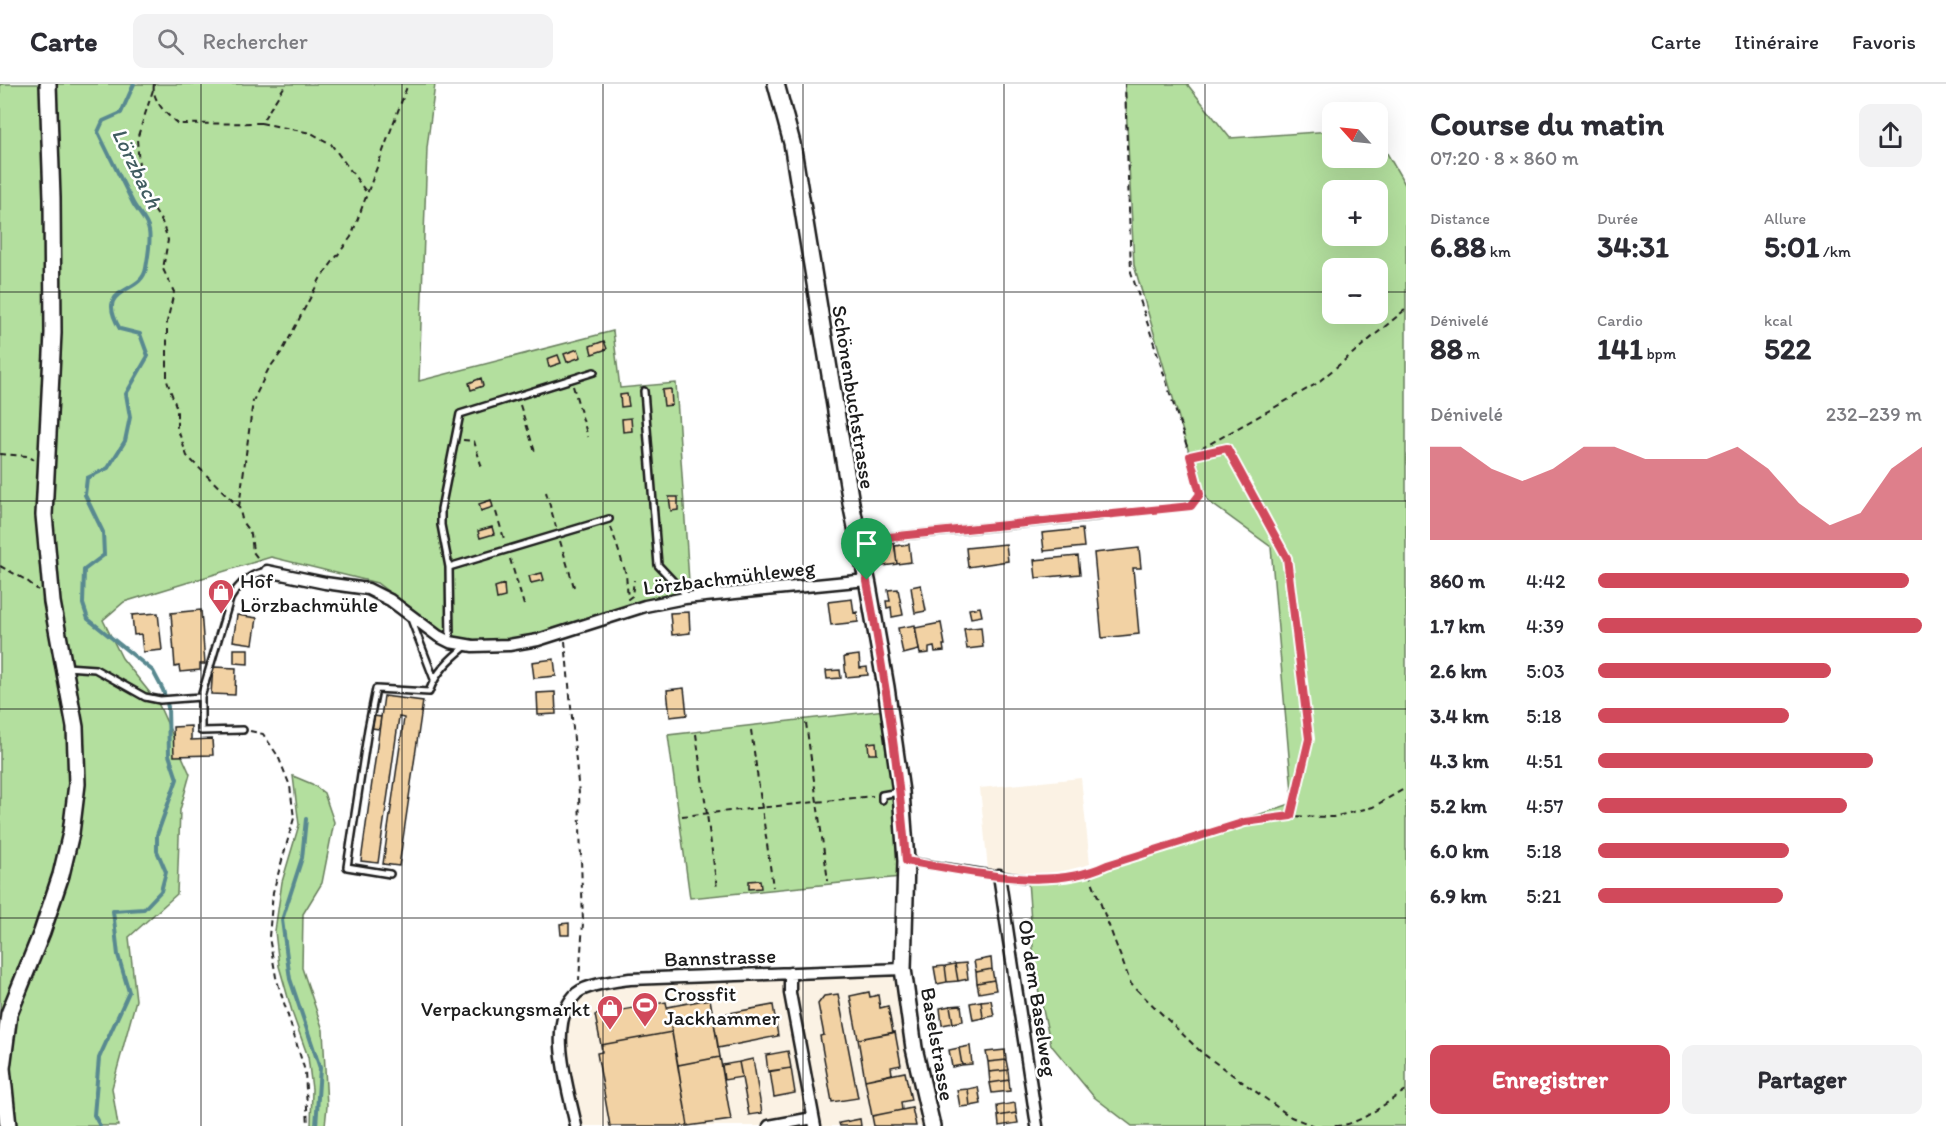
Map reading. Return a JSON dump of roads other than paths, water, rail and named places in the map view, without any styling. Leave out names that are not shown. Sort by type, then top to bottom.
[{"type":"street","points":[[8,1126],[2,1068],[9,1014],[42,932],[61,875],[71,833],[77,783],[75,727],[52,602],[45,514],[52,333],[52,198],[48,84]]},
{"type":"street","name":"Schönenbuchstrasse","points":[[776,84],[792,143],[851,503],[886,687],[901,792],[906,861],[903,969]]},
{"type":"street","name":"Lörzbachmühleweg","points":[[267,571],[368,589],[390,600],[438,636],[450,642],[467,645],[508,645],[538,640],[645,606],[685,598],[867,580]]},
{"type":"street","name":"Ob dem Baselweg","points":[[999,876],[1037,1126]]},
{"type":"street","name":"Bannstrasse","points":[[576,1126],[562,1056],[561,1026],[566,1007],[578,992],[604,983],[630,980],[903,969]]},
{"type":"street","name":"Baselstrasse","points":[[903,969],[914,1048],[932,1126]]},
{"type":"street","points":[[769,1126],[814,1122],[790,993],[790,974]]},
{"type":"lane","points":[[450,642],[449,567],[441,525],[441,509],[460,414],[594,372]]},
{"type":"lane","points":[[644,391],[658,565],[685,594],[685,598]]},
{"type":"lane","points":[[859,540],[1100,516]]},
{"type":"lane","points":[[449,567],[609,519]]},
{"type":"lane","points":[[243,730],[201,731],[201,697],[230,599],[238,586],[252,575],[267,571]]},
{"type":"lane","points":[[409,615],[434,679]]},
{"type":"lane","points":[[390,874],[347,867],[376,689],[429,692],[434,679],[449,660],[467,645]]},
{"type":"lane","points":[[64,667],[95,669],[145,697],[160,700],[201,697]]},
{"type":"lane","points":[[882,797],[901,792]]},
{"type":"lane","points":[[906,861],[1024,879]]},
{"type":"waterway","name":"Lörzbach","points":[[100,1126],[94,1115],[99,1058],[129,992],[118,955],[113,911],[144,909],[161,891],[166,872],[157,851],[157,835],[177,779],[169,755],[168,707],[163,690],[153,671],[88,619],[83,604],[84,570],[104,555],[103,532],[85,495],[87,478],[108,468],[125,441],[130,417],[126,394],[148,356],[140,334],[120,329],[113,315],[112,304],[115,297],[143,277],[150,235],[145,220],[133,203],[98,132],[103,121],[121,113],[134,84]]},
{"type":"waterway","points":[[306,819],[302,858],[282,920],[290,979],[320,1068],[316,1126]]},
{"type":"place","name":"Hof Lörzbachmühle","points":[[221,615]]},
{"type":"place","name":"Crossfit Jackhammer","points":[[645,1028]]},
{"type":"place","name":"Verpackungsmarkt","points":[[610,1031]]}]
